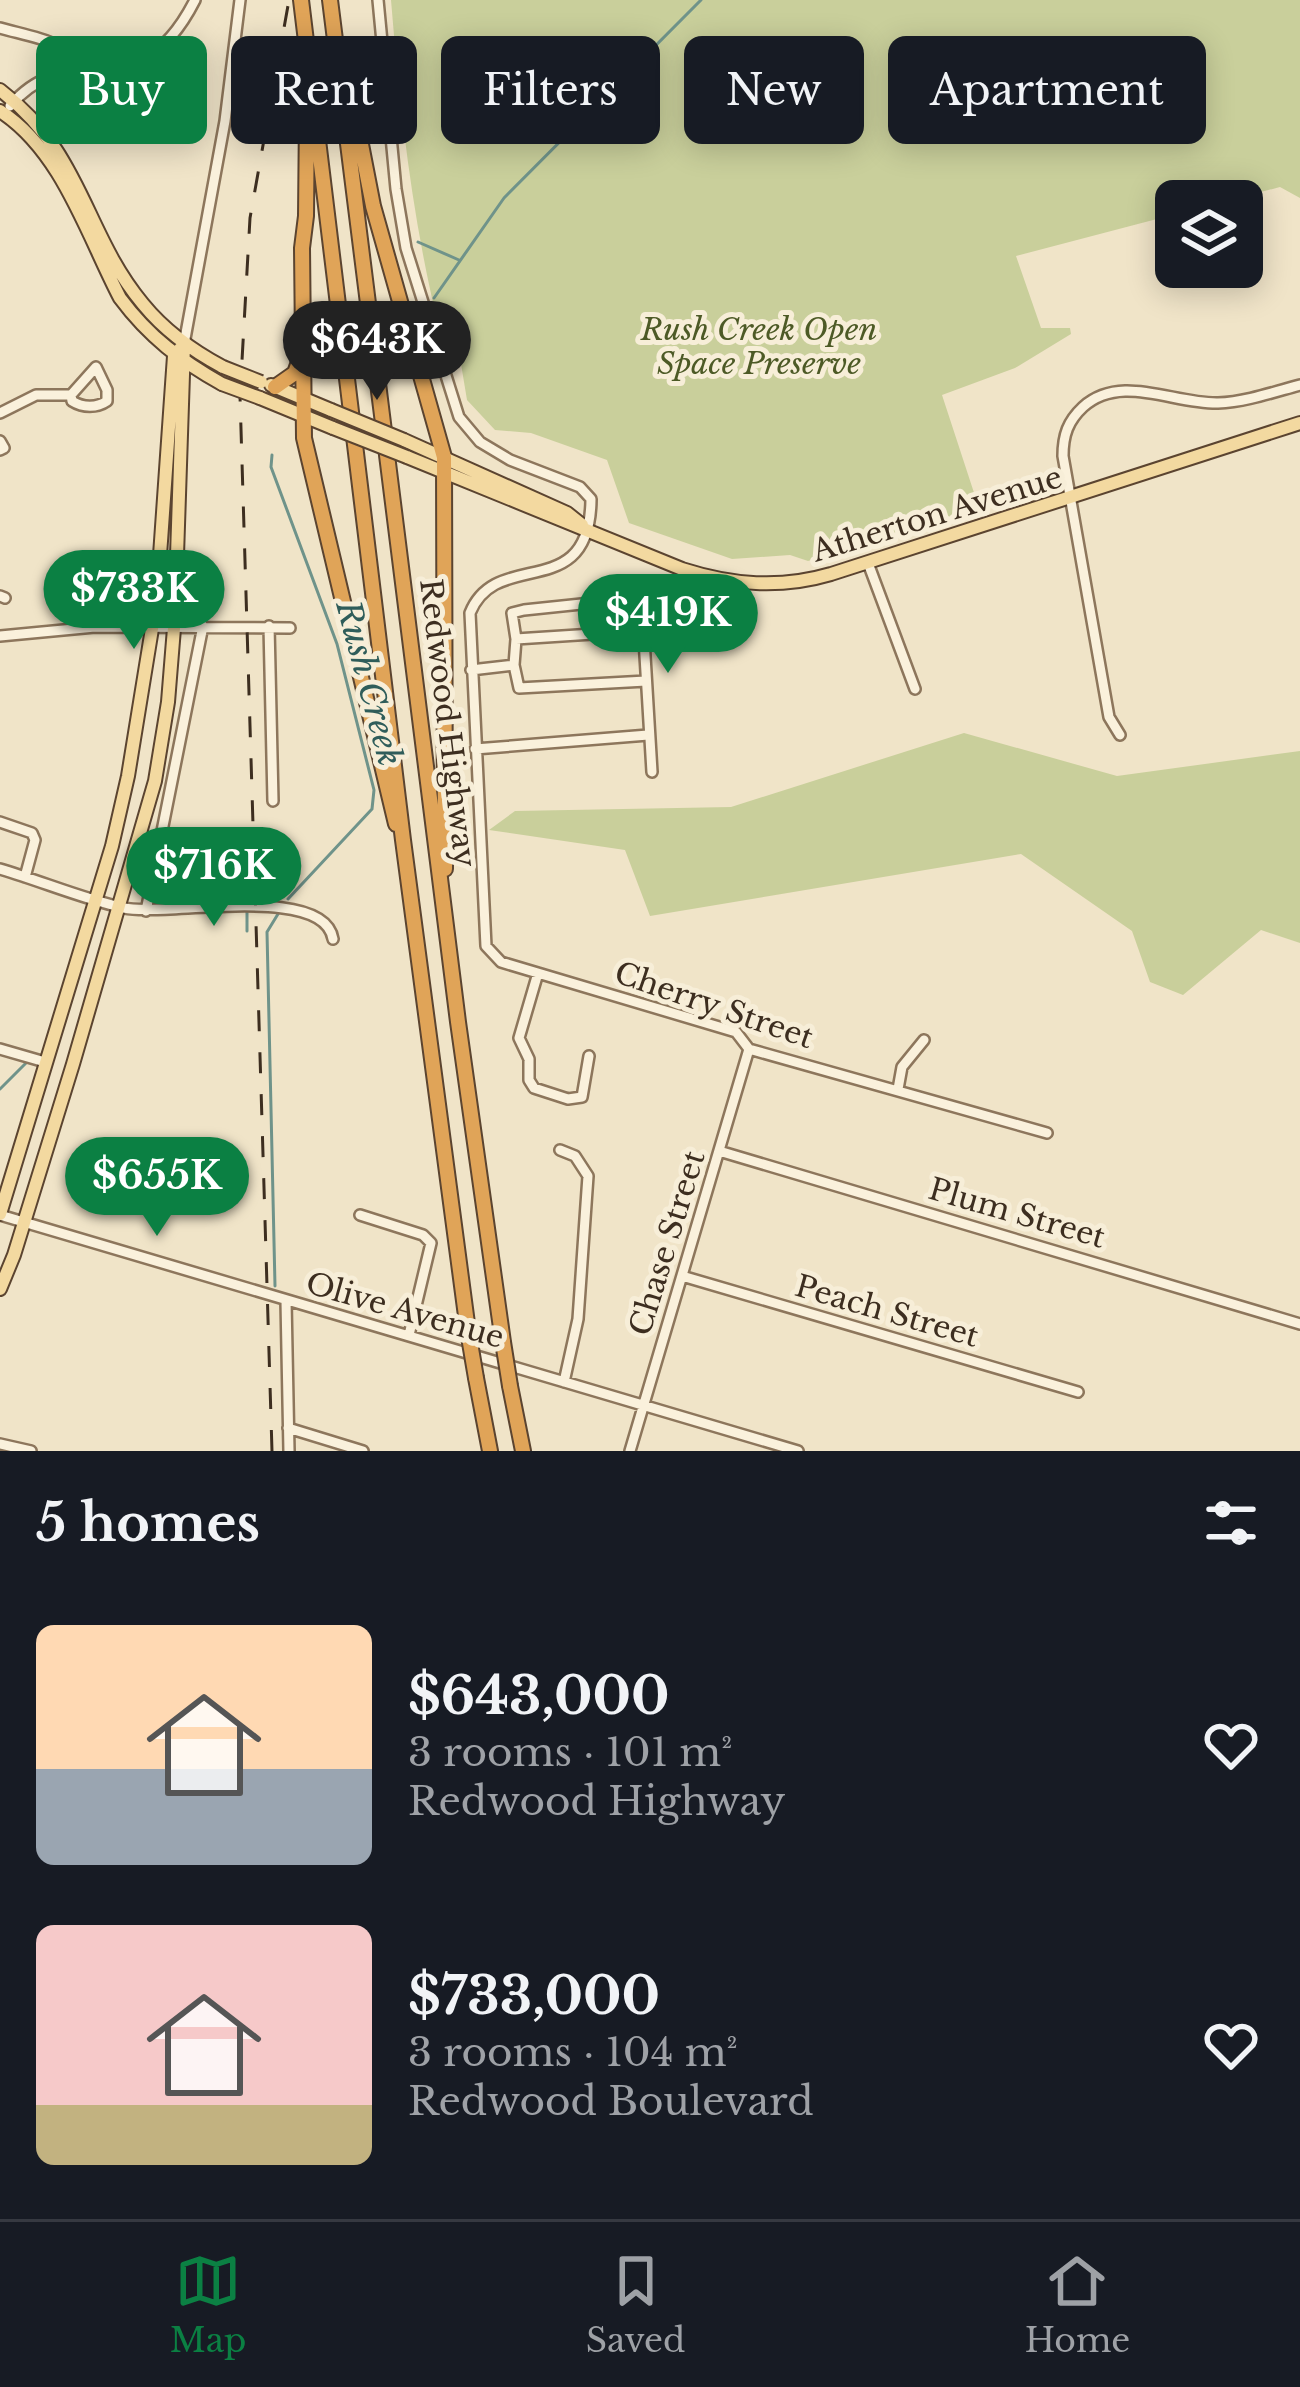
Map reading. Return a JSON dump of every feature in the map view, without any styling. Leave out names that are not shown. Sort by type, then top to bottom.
[{"type":"highway","name":"Redwood Highway","points":[[301,0],[305,36]]},
{"type":"highway","name":"Redwood Highway","points":[[330,0],[334,36]]},
{"type":"highway","points":[[306,144],[304,438],[390,810],[403,841]]},
{"type":"highway","name":"Redwood Highway","points":[[318,144],[403,841],[468,1331],[490,1451]]},
{"type":"highway","name":"Redwood Highway","points":[[347,144],[442,898],[503,1342],[523,1451]]},
{"type":"highway","points":[[361,144],[373,206],[444,465],[442,723],[447,842],[442,898]]},
{"type":"highway","points":[[268,384],[295,374],[302,354]]},
{"type":"main road","name":"Atherton Avenue","points":[[0,90],[37,122],[66,163],[133,290],[184,344],[223,367],[404,440],[563,524],[682,569],[736,583],[785,584],[868,563],[1300,423]]},
{"type":"main road","name":"Atherton Avenue","points":[[2,112],[21,126],[57,173],[120,298],[149,334],[180,360],[219,382],[333,428],[406,457],[444,465]]},
{"type":"main road","points":[[0,1215],[128,776],[154,624],[184,344]]},
{"type":"main road","points":[[0,1289],[120,907],[154,782],[168,702],[173,626],[180,360]]},
{"type":"main road","points":[[182,409],[198,385],[219,382]]},
{"type":"street","points":[[172,36],[195,0]]},
{"type":"street","points":[[184,344],[225,121],[240,0]]},
{"type":"street","points":[[378,0],[406,248],[459,417],[480,442],[510,460],[580,487],[591,499],[587,530],[562,565],[494,582],[483,590],[470,614],[476,749],[648,735]]},
{"type":"street","points":[[0,28],[36,39]]},
{"type":"street","points":[[2,112],[36,80]]},
{"type":"street","points":[[0,413],[36,395],[71,395],[96,367],[107,401],[100,406],[80,406],[71,395]]},
{"type":"street","points":[[1120,735],[1109,717],[1071,497],[1063,437],[1073,416],[1091,400],[1112,391],[1220,403],[1300,385]]},
{"type":"street","points":[[868,563],[915,689]]},
{"type":"street","points":[[646,681],[519,688],[512,613],[658,596]]},
{"type":"street","points":[[0,636],[154,624],[290,628]]},
{"type":"street","points":[[146,911],[203,626]]},
{"type":"street","points":[[269,626],[273,801]]},
{"type":"street","points":[[516,639],[639,631],[644,639],[652,772]]},
{"type":"street","points":[[471,670],[514,665]]},
{"type":"street","name":"Cherry Street","points":[[476,749],[486,946],[501,962],[736,1033],[749,1049],[1047,1133]]},
{"type":"street","points":[[0,822],[32,833],[35,840],[26,877]]},
{"type":"street","points":[[0,869],[146,911],[264,904],[323,922],[332,929],[334,939]]},
{"type":"street","points":[[538,973],[519,1038],[529,1059],[529,1080],[534,1088],[568,1099],[582,1097],[589,1056]]},
{"type":"street","points":[[898,1089],[902,1067],[924,1040]]},
{"type":"street","points":[[0,1049],[45,1063]]},
{"type":"street","name":"Chase Street","points":[[630,1451],[749,1049]]},
{"type":"street","points":[[560,1150],[575,1156],[588,1176],[578,1319],[564,1382]]},
{"type":"street","name":"Plum Street","points":[[719,1151],[1300,1324]]},
{"type":"street","name":"Olive Avenue","points":[[0,1215],[798,1451]]},
{"type":"street","points":[[361,1215],[423,1235],[431,1244],[409,1335]]},
{"type":"street","name":"Peach Street","points":[[682,1276],[1078,1392]]},
{"type":"street","points":[[286,1301],[289,1451]]},
{"type":"street","points":[[288,1428],[363,1451]]},
{"type":"street","points":[[0,1444],[31,1451]]},
{"type":"green space","name":"Rush Creek Open Space Preserve","points":[[391,0],[1300,0],[1300,198],[1280,187],[1263,191],[1263,180],[1155,180],[1155,220],[1016,256],[1041,328],[1070,328],[1071,334],[1015,368],[942,395],[979,508],[808,561],[790,555],[732,559],[629,523],[607,460],[531,433],[495,430],[467,400],[454,322],[438,324],[406,144],[417,144],[417,36],[395,36]]},
{"type":"green space","points":[[964,733],[1117,776],[1300,751],[1300,943],[1261,930],[1183,995],[1150,982],[1132,931],[1021,854],[650,916],[625,850],[489,830],[515,811],[731,807]]},
{"type":"waterway","name":"Rush Creek","points":[[434,298],[504,198],[701,0]]},
{"type":"waterway","points":[[418,242],[459,260]]},
{"type":"waterway","name":"Rush Creek","points":[[272,455],[271,467],[337,644],[374,790],[372,809],[288,899]]},
{"type":"waterway","points":[[247,912],[247,931]]},
{"type":"waterway","name":"Rush Creek","points":[[275,1286],[267,932],[278,914]]},
{"type":"waterway","points":[[0,1089],[26,1063]]},
{"type":"railway","points":[[272,1451],[240,396],[250,218],[289,0]]}]
